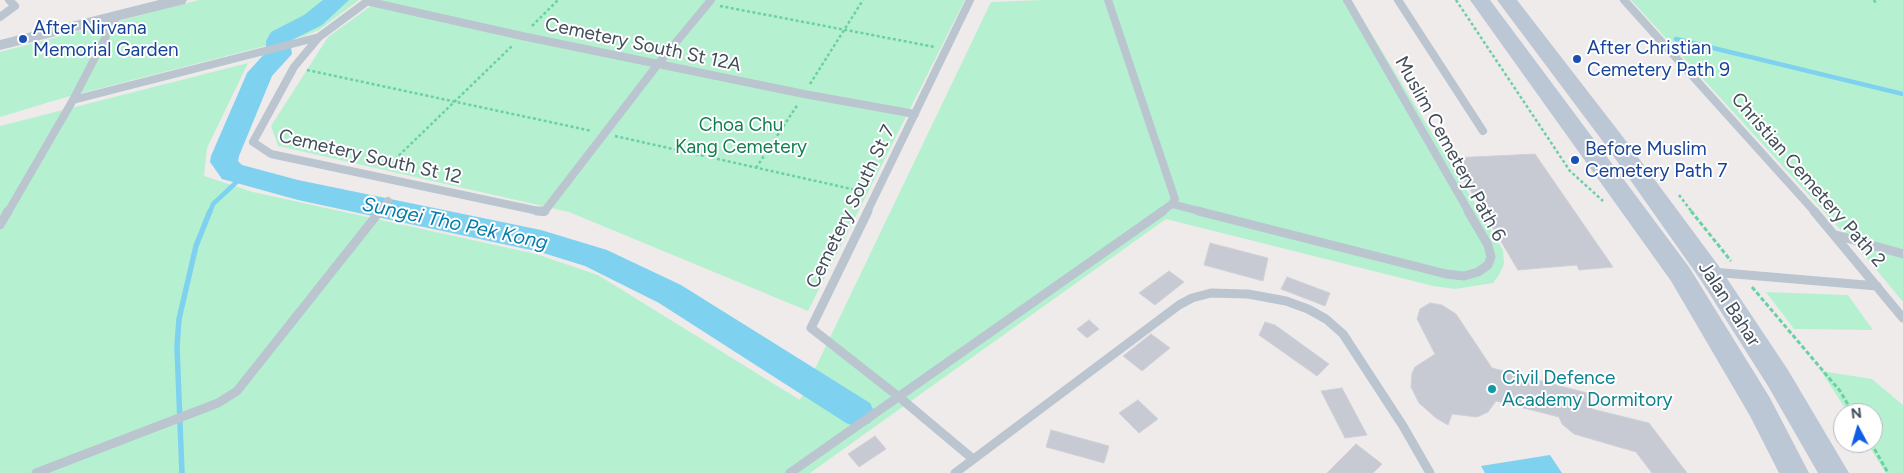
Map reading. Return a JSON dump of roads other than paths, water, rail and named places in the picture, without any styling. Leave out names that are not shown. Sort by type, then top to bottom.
[{"type":"main road","name":"Jalan Bahar","points":[[1480,0],[1680,274],[1704,310],[1760,407],[1794,473]]},
{"type":"main road","name":"Jalan Bahar","points":[[1507,0],[1615,142],[1709,272],[1778,378],[1834,473]]},
{"type":"main road","points":[[1592,154],[1594,139],[1615,142]]},
{"type":"street","points":[[0,45],[179,0]]},
{"type":"lane","points":[[0,2],[4,0]]},
{"type":"lane","points":[[0,16],[15,6],[9,0]]},
{"type":"lane","points":[[73,100],[319,37],[367,0]]},
{"type":"lane","name":"Cemetery South St 12A","points":[[367,0],[522,36],[915,114]]},
{"type":"lane","name":"Cemetery South St 7","points":[[898,397],[811,328],[970,0]]},
{"type":"lane","points":[[790,473],[1172,204],[1175,199],[1108,0]]},
{"type":"lane","name":"Muslim Cemetery Path 6","points":[[1172,204],[1446,274],[1464,276],[1478,272],[1488,265],[1491,258],[1488,245],[1347,0]]},
{"type":"lane","points":[[1398,0],[1483,131]]},
{"type":"lane","name":"Christian Cemetery Path 2","points":[[1624,0],[1836,235],[1903,318]]},
{"type":"lane","points":[[658,64],[709,2]]},
{"type":"lane","points":[[0,225],[73,100],[117,15]]},
{"type":"lane","name":"Cemetery South St 12","points":[[319,37],[294,67],[254,142],[271,154],[544,212],[658,64]]},
{"type":"lane","points":[[36,473],[218,403],[237,391],[388,201]]},
{"type":"lane","points":[[1836,235],[1903,254]]},
{"type":"lane","points":[[1709,272],[1877,286]]},
{"type":"lane","points":[[955,473],[1179,305],[1192,298],[1211,294],[1248,294],[1286,301],[1308,309],[1326,319],[1343,334],[1403,426],[1427,471]]},
{"type":"lane","points":[[898,397],[973,459]]},
{"type":"water","points":[[1550,455],[1562,473],[1485,473],[1481,466]]},
{"type":"waterway","name":"Sungei Tho Pek Kong","points":[[337,0],[313,20],[280,37],[278,41],[279,54],[260,73],[225,156],[224,162],[232,172],[298,190],[541,241],[596,258],[670,294],[858,413]]},
{"type":"waterway","points":[[1676,39],[1903,94]]},
{"type":"waterway","points":[[210,212],[213,204],[243,176]]},
{"type":"waterway","points":[[182,473],[177,347],[179,319],[196,246],[210,211]]},
{"type":"place","name":"After Nirvana Memorial Garden","points":[[23,39]]},
{"type":"place","name":"After Christian Cemetery Path 9","points":[[1577,59]]},
{"type":"place","name":"Before Muslim Cemetery Path 7","points":[[1575,160]]},
{"type":"place","name":"Civil Defence Academy Dormitory","points":[[1492,389]]},
{"type":"park label","name":"Choa Chu Kang Cemetery","points":[[741,136]]}]
